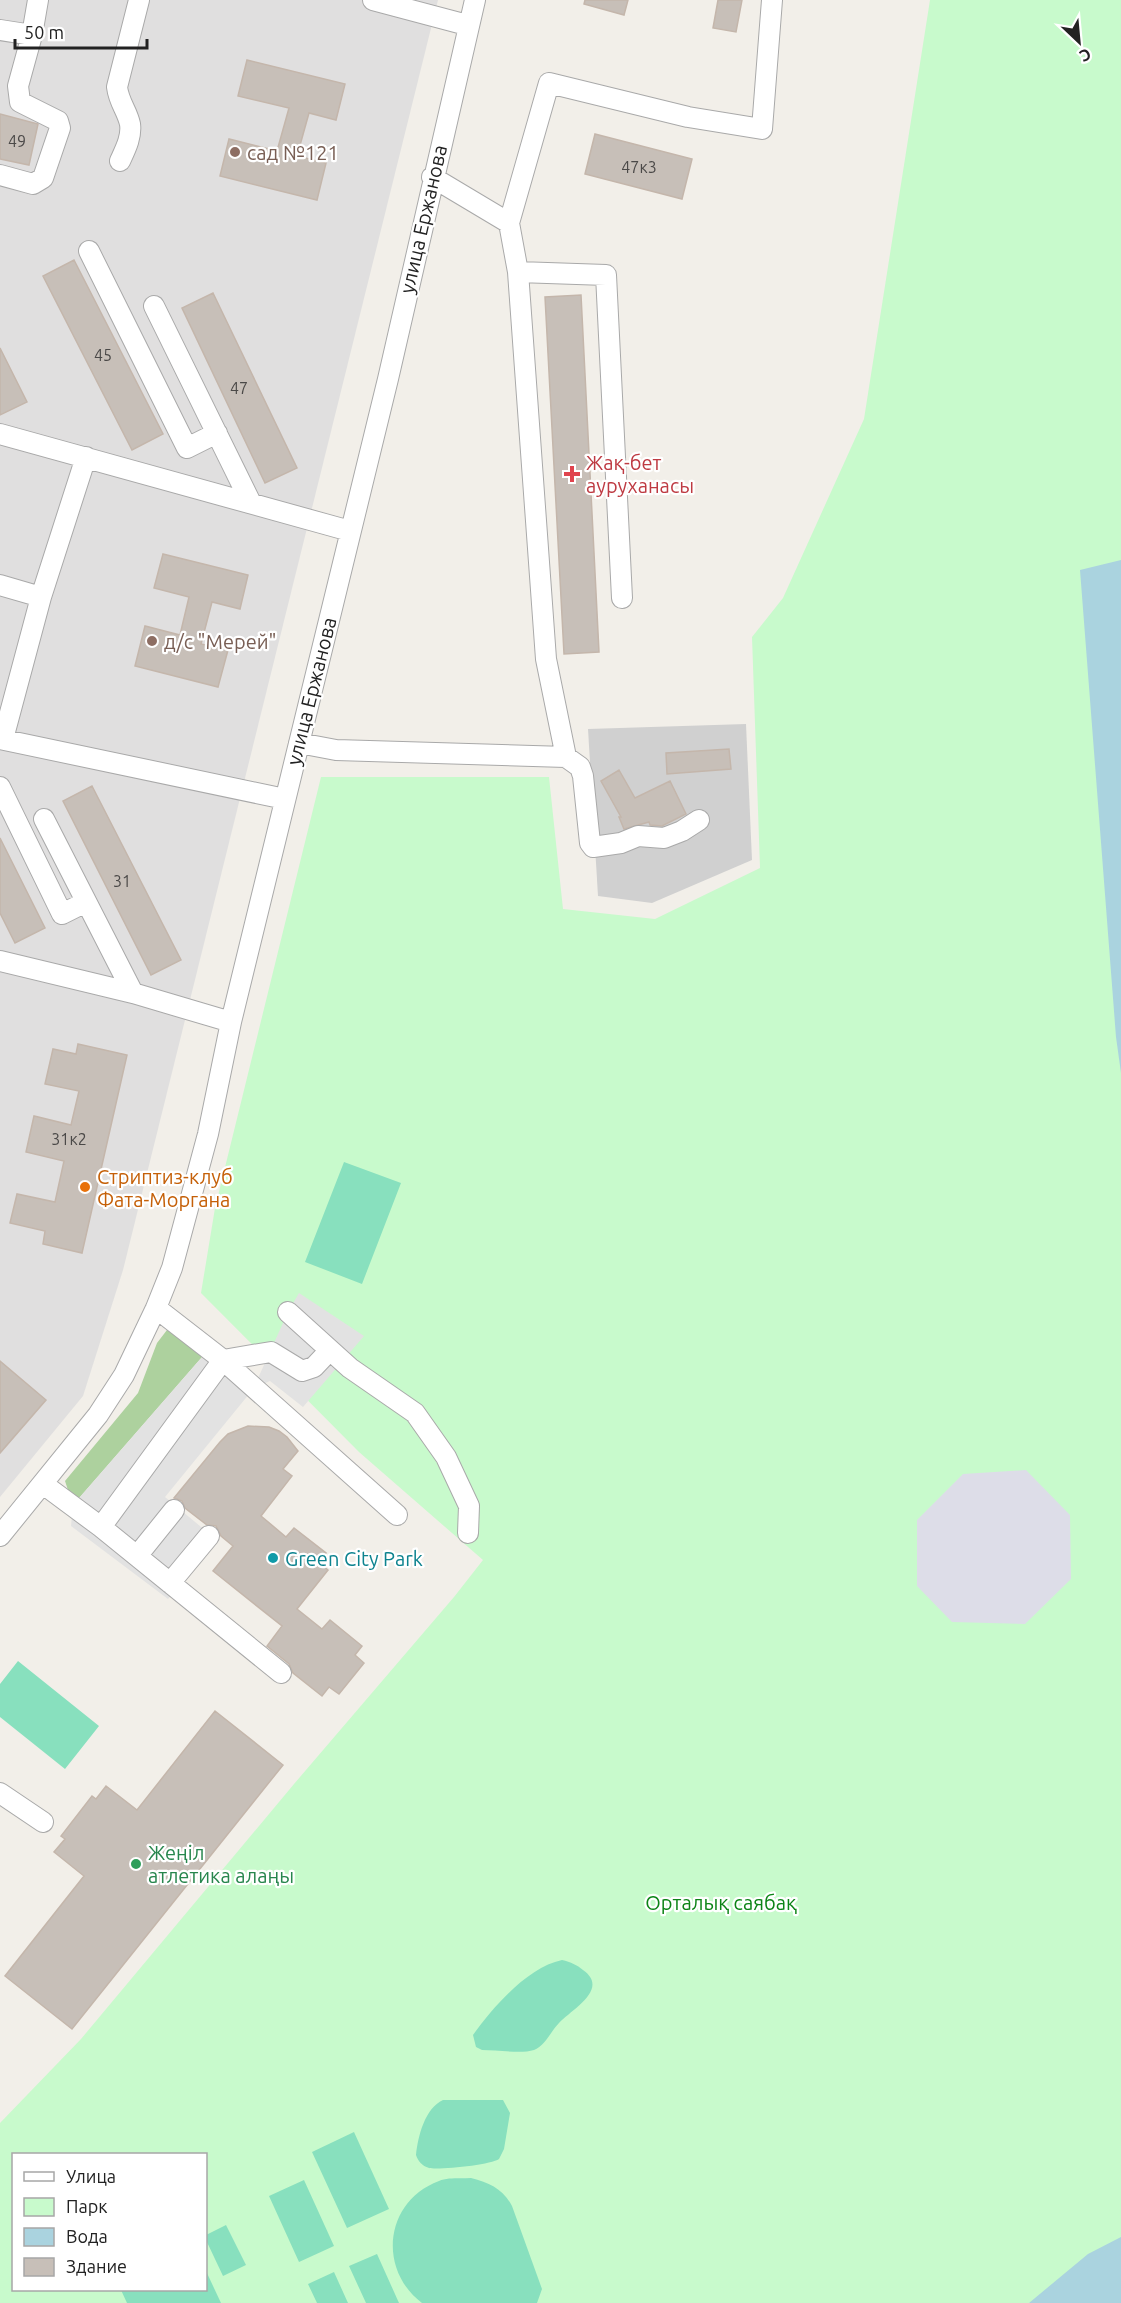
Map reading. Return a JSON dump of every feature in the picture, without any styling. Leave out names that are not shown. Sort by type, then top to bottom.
[{"type":"street","points":[[0,175],[33,184],[38,182],[43,178],[60,128],[58,121],[20,102],[18,86],[32,35],[38,0]]},
{"type":"street","points":[[120,161],[130,137],[130,123],[118,100],[117,87],[139,0]]},
{"type":"street","name":"улица Ержанова","points":[[0,1536],[98,1415],[124,1375],[172,1268],[208,1134],[231,1022],[388,378],[432,177],[467,25],[475,0]]},
{"type":"street","points":[[566,757],[546,659],[518,272],[509,223],[549,83],[688,117],[762,129],[772,0]]},
{"type":"street","points":[[379,1],[467,25]]},
{"type":"street","points":[[0,30],[32,35]]},
{"type":"street","points":[[432,177],[509,223]]},
{"type":"street","points":[[89,251],[187,448],[217,433]]},
{"type":"street","points":[[518,272],[606,275],[622,598]]},
{"type":"street","points":[[154,306],[251,503]]},
{"type":"street","points":[[0,434],[350,531]]},
{"type":"street","points":[[86,457],[41,597],[2,739],[285,799]]},
{"type":"street","points":[[0,585],[41,597]]},
{"type":"street","points":[[299,743],[336,750],[566,757],[580,767],[583,776],[590,843],[593,847],[621,843],[638,836],[664,838],[682,831],[699,820]]},
{"type":"street","points":[[0,786],[62,914],[86,902]]},
{"type":"street","points":[[44,819],[133,993]]},
{"type":"street","points":[[0,961],[133,993],[231,1022]]},
{"type":"street","points":[[156,1308],[223,1360],[397,1515]]},
{"type":"street","points":[[288,1312],[350,1368],[415,1413],[446,1458],[469,1506],[468,1533]]},
{"type":"street","points":[[101,1527],[223,1360],[271,1352],[302,1371],[314,1367],[330,1350]]},
{"type":"street","points":[[43,1484],[101,1527],[281,1673]]},
{"type":"street","points":[[137,1556],[174,1510]]},
{"type":"street","points":[[170,1583],[209,1536]]},
{"type":"street","points":[[0,1793],[43,1822]]},
{"type":"shaded area","points":[[0,0],[438,0],[123,1270],[83,1396],[0,1497]]},
{"type":"shaded area","points":[[746,724],[752,860],[652,903],[598,896],[588,729]]},
{"type":"shaded area","points":[[299,1293],[364,1336],[303,1407],[270,1381],[254,1388],[165,1497],[218,1541],[168,1599],[71,1526],[73,1505],[209,1349],[254,1387]]},
{"type":"shaded area","points":[[1026,1470],[1070,1515],[1071,1579],[1025,1624],[952,1622],[917,1586],[917,1520],[963,1474]]},
{"type":"green space","name":"Орталық саябақ","points":[[930,0],[1121,0],[1121,2303],[0,2303],[0,2123],[81,2039],[483,1560],[359,1452],[201,1293],[215,1208],[321,777],[549,777],[563,909],[655,919],[760,868],[752,637],[783,598],[864,419]]},
{"type":"green space","points":[[344,1162],[401,1183],[362,1284],[305,1262]]},
{"type":"green space","points":[[167,1330],[209,1349],[73,1505],[65,1481],[138,1393],[157,1343]]},
{"type":"green space","points":[[18,1661],[99,1726],[65,1769],[0,1717],[0,1684]]},
{"type":"green space","points":[[562,1960],[574,1964],[590,1977],[591,1991],[541,2045],[534,2050],[523,2052],[482,2050],[476,2047],[473,2035],[501,2001],[524,1979],[549,1964]]},
{"type":"green space","points":[[443,2100],[503,2100],[510,2113],[504,2149],[499,2159],[476,2165],[443,2168],[429,2168],[421,2163],[416,2155],[424,2123],[431,2109]]},
{"type":"green space","points":[[354,2132],[389,2209],[347,2228],[312,2152]]},
{"type":"green space","points":[[471,2178],[495,2188],[512,2206],[542,2289],[537,2303],[422,2303],[408,2289],[398,2272],[393,2255],[393,2237],[398,2219],[407,2204],[421,2191],[439,2181]]},
{"type":"green space","points":[[304,2180],[334,2246],[299,2262],[269,2196]]},
{"type":"green space","points":[[226,2225],[246,2265],[223,2276],[207,2242],[207,2234]]},
{"type":"green space","points":[[377,2254],[399,2303],[366,2303],[349,2266]]},
{"type":"green space","points":[[334,2272],[348,2303],[317,2303],[308,2284]]},
{"type":"green space","points":[[207,2273],[221,2303],[127,2303],[121,2291],[207,2291]]},
{"type":"water","points":[[1121,560],[1121,1073],[1116,1037],[1080,570]]},
{"type":"water","points":[[1121,2237],[1121,2303],[1029,2303],[1088,2254]]},
{"type":"building","points":[[585,0],[628,0],[624,15],[584,4]]},
{"type":"building","points":[[718,0],[742,0],[736,32],[713,28]]},
{"type":"building","points":[[247,60],[345,84],[336,120],[309,113],[297,156],[326,163],[317,200],[220,176],[229,139],[277,151],[289,108],[238,96]]},
{"type":"building","points":[[0,114],[38,124],[29,165],[0,159]]},
{"type":"building","points":[[595,134],[692,159],[682,199],[585,174]]},
{"type":"building","points":[[74,260],[163,434],[132,450],[43,276]]},
{"type":"building","points":[[213,293],[297,468],[265,483],[182,308]]},
{"type":"building","name":"Жақ-бет ауруханасы","points":[[581,295],[599,652],[564,654],[545,297]]},
{"type":"building","points":[[0,348],[27,402],[0,415]]},
{"type":"building","points":[[163,554],[248,575],[240,609],[212,602],[201,644],[228,650],[218,687],[135,666],[145,626],[180,635],[189,597],[154,588]]},
{"type":"building","points":[[729,749],[731,769],[667,774],[666,753]]},
{"type":"building","points":[[619,770],[635,798],[670,781],[686,814],[662,826],[650,825],[649,822],[624,829],[619,817],[621,817],[601,781]]},
{"type":"building","points":[[92,786],[181,960],[151,975],[63,801]]},
{"type":"building","points":[[0,838],[45,928],[15,943],[0,913]]},
{"type":"building","points":[[78,1044],[127,1055],[82,1253],[43,1244],[45,1231],[10,1223],[17,1194],[55,1202],[64,1161],[26,1152],[34,1116],[71,1125],[79,1091],[45,1084],[53,1049],[76,1054]]},
{"type":"building","points":[[0,1361],[46,1400],[0,1453]]},
{"type":"building","name":"Green City Park","points":[[248,1426],[269,1427],[279,1431],[298,1451],[283,1469],[292,1476],[261,1516],[286,1537],[294,1528],[326,1553],[319,1562],[328,1570],[297,1609],[322,1629],[330,1620],[362,1646],[355,1655],[364,1663],[339,1694],[329,1687],[322,1696],[293,1673],[289,1664],[267,1646],[282,1626],[213,1571],[233,1546],[221,1536],[216,1526],[207,1525],[185,1508],[182,1501],[174,1498],[228,1434]]},
{"type":"building","name":"Жеңіл атлетика алаңы","points":[[215,1711],[283,1765],[72,2029],[5,1976],[84,1876],[54,1852],[65,1839],[61,1836],[92,1796],[96,1799],[106,1786],[137,1810]]},
{"type":"place","name":"сад №121","points":[[235,152]]},
{"type":"place","name":"Жақ-бет ауруханасы","points":[[572,474]]},
{"type":"place","name":"д/с \"Мерей\"","points":[[152,641]]},
{"type":"place","name":"Стриптиз-клуб Фата-Моргана","points":[[85,1187]]},
{"type":"place","name":"Green City Park","points":[[273,1558]]},
{"type":"place","name":"Жеңіл атлетика алаңы","points":[[136,1864]]}]
